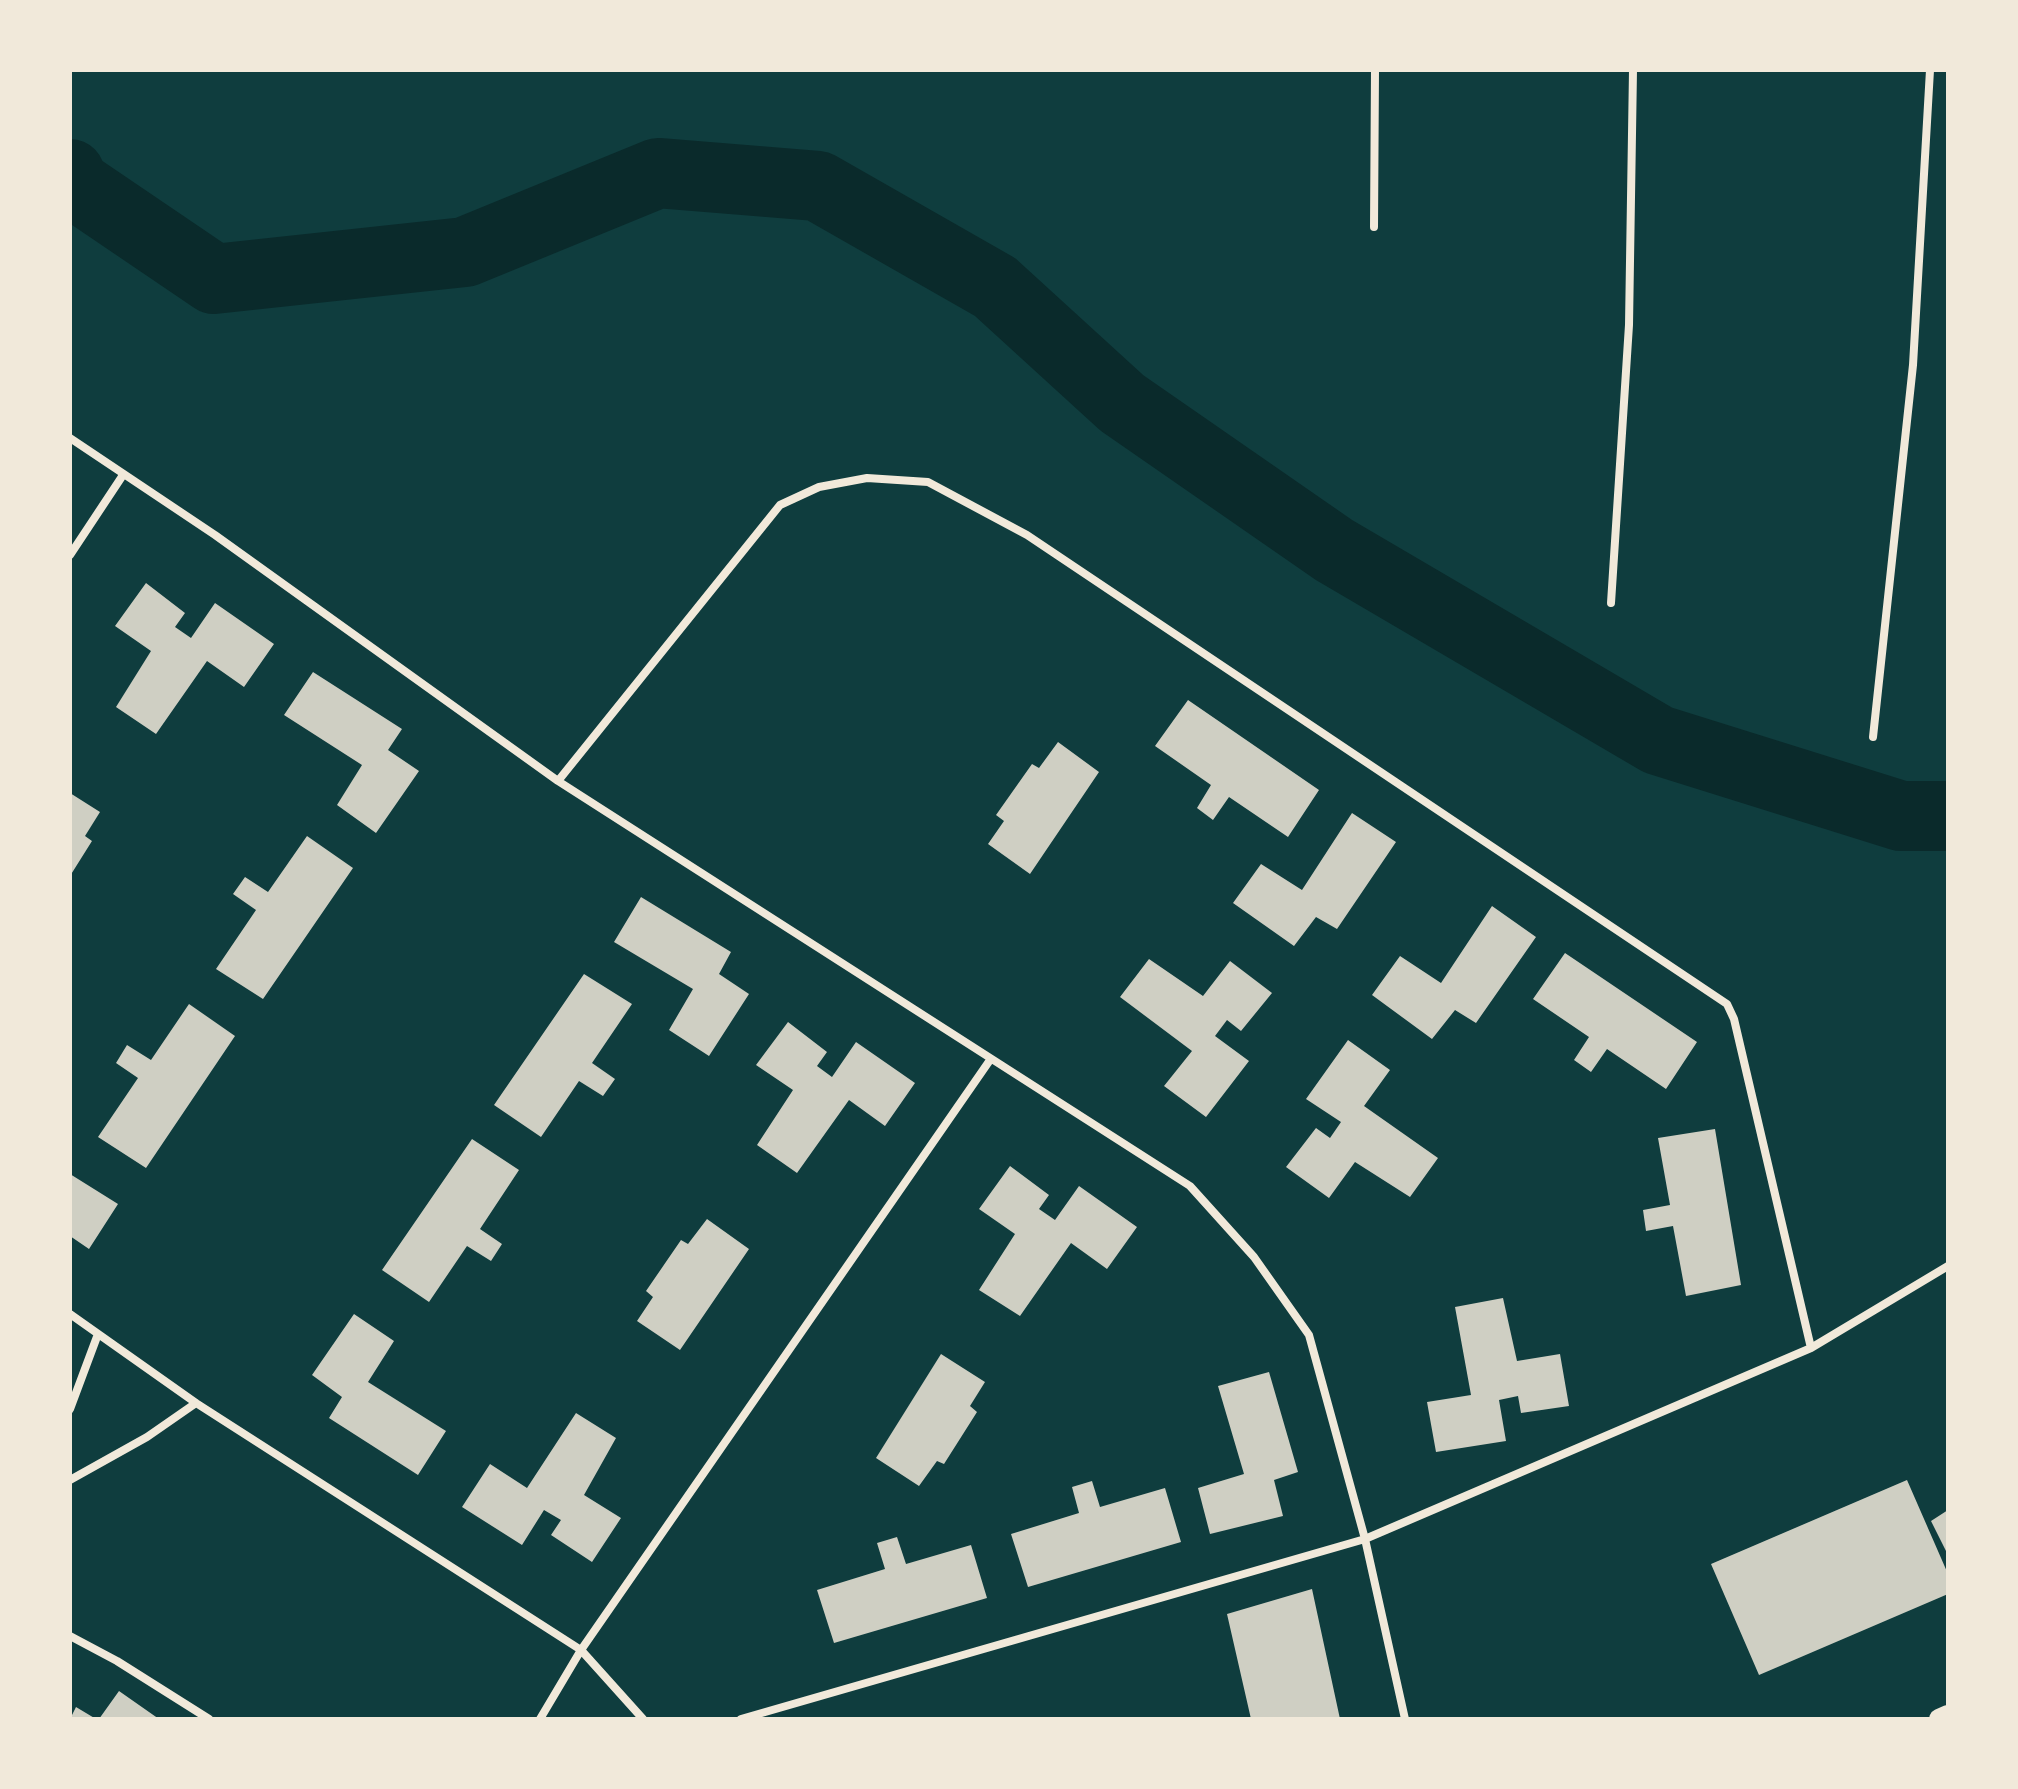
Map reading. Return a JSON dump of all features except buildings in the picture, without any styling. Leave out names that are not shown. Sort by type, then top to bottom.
[{"type":"main road","points":[[1939,1719],[1948,1715]]},
{"type":"street","points":[[1374,227],[1375,70]]},
{"type":"street","points":[[1611,603],[1629,325],[1633,70]]},
{"type":"street","points":[[1873,737],[1913,365],[1930,70]]},
{"type":"street","points":[[70,438],[215,535],[558,781],[1190,1186],[1254,1257],[1309,1335],[1365,1539],[1405,1719]]},
{"type":"street","points":[[70,555],[123,475]]},
{"type":"street","points":[[558,781],[780,505],[819,487],[867,478],[928,482],[1027,535],[1727,1004],[1734,1019],[1811,1348]]},
{"type":"street","points":[[540,1719],[581,1650],[990,1060]]},
{"type":"street","points":[[741,1719],[1365,1539],[1811,1348],[1948,1266]]},
{"type":"street","points":[[70,1314],[196,1403],[581,1650],[643,1719]]},
{"type":"street","points":[[70,1409],[98,1334]]},
{"type":"street","points":[[70,1480],[147,1437],[196,1403]]},
{"type":"street","points":[[70,1636],[117,1661],[209,1719]]},
{"type":"waterway","points":[[70,174],[74,184],[214,279],[465,252],[658,173],[818,186],[995,287],[1122,403],[1334,550],[1658,740],[1901,816],[1948,816]]}]
